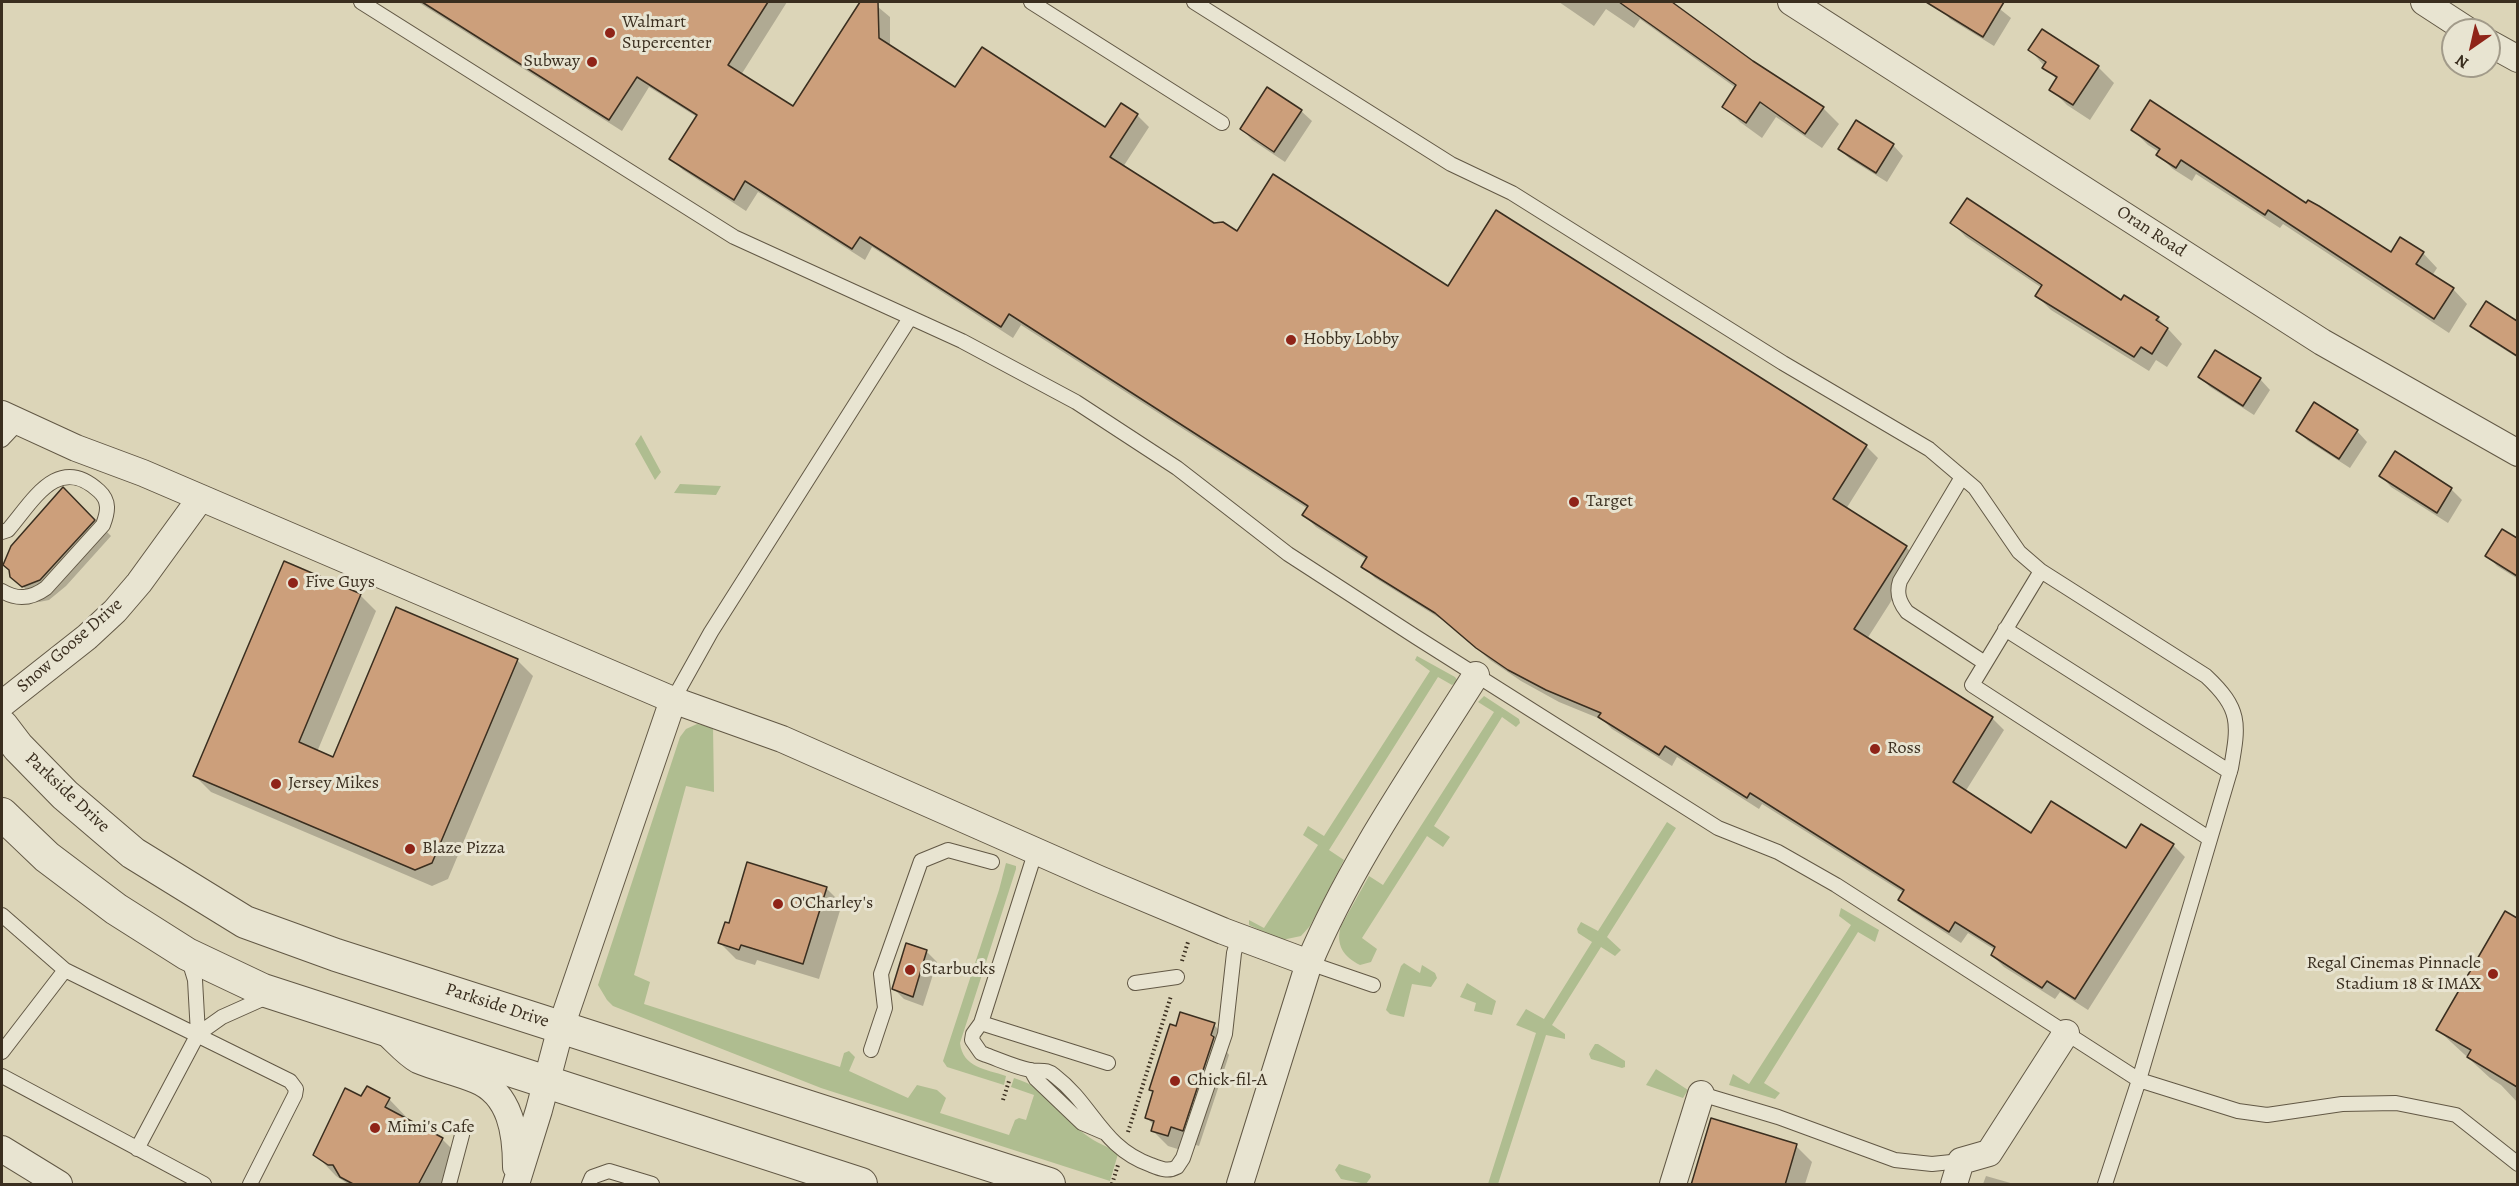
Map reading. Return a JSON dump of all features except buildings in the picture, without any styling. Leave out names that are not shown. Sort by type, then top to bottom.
[{"type":"street","name":"Oran Road","points":[[1791,2],[2322,342],[2517,453]]},
{"type":"street","points":[[2424,2],[2449,18]]},
{"type":"street","points":[[2501,50],[2517,59]]},
{"type":"street","points":[[7,425],[76,448],[200,499],[673,700],[783,739],[1195,919],[1309,963]]},
{"type":"street","name":"Snow Goose Drive","points":[[2,704],[87,637],[115,611],[139,583],[200,499]]},
{"type":"street","points":[[1240,1185],[1309,963],[1324,928],[1351,875],[1476,675]]},
{"type":"street","points":[[516,1184],[561,1027],[673,700]]},
{"type":"street","name":"Parkside Drive","points":[[2,726],[18,747],[65,795],[134,853],[246,921],[336,955],[1049,1185]]},
{"type":"street","points":[[2,814],[47,857],[116,909],[187,954],[274,993],[547,1082],[835,1180],[861,1185]]},
{"type":"street","points":[[381,1028],[417,1059],[478,1080],[494,1091],[512,1120],[516,1143],[516,1184]]},
{"type":"street","points":[[1958,1173],[1989,1153],[2066,1033]]},
{"type":"street","points":[[1672,1185],[1701,1094]]},
{"type":"street","points":[[2,1149],[58,1185]]},
{"type":"lane","points":[[361,2],[734,237],[996,358],[1103,418],[1184,474],[1288,554],[1476,675],[1718,828],[1778,852],[1836,885],[2139,1080],[2238,1111],[2267,1114],[2342,1104],[2396,1103],[2456,1115],[2517,1164]]},
{"type":"lane","points":[[1031,2],[1222,123]]},
{"type":"lane","points":[[1194,2],[1451,164],[1512,194],[1784,363],[1929,449],[1976,488],[2019,552],[2041,571],[2206,676],[2224,694],[2232,706],[2236,721],[2237,736],[2230,771],[2139,1080],[2104,1185]]},
{"type":"lane","points":[[673,700],[711,632],[910,318]]},
{"type":"lane","points":[[2,532],[8,530],[47,484],[69,476],[83,478],[107,501],[107,515],[103,525],[46,588],[36,595],[23,598],[2,591]]},
{"type":"lane","points":[[1962,477],[1900,581],[1898,596],[1907,612],[1985,663]]},
{"type":"lane","points":[[2041,571],[1972,685],[2210,839]]},
{"type":"lane","points":[[2005,629],[2230,771]]},
{"type":"lane","points":[[871,1050],[885,1008],[881,974],[921,861],[948,850],[993,861]]},
{"type":"lane","points":[[1036,850],[981,1023],[973,1034],[972,1040],[981,1053],[1031,1070],[1036,1079],[1051,1091],[1082,1124],[1103,1132],[1133,1159],[1164,1170],[1177,1167],[1183,1158],[1225,1034],[1234,953],[1239,936]]},
{"type":"lane","points":[[2,915],[65,970],[290,1081],[296,1089],[295,1095],[250,1185]]},
{"type":"lane","points":[[187,954],[195,980],[198,1034]]},
{"type":"lane","points":[[1309,963],[1373,985]]},
{"type":"lane","points":[[2,1052],[65,970]]},
{"type":"lane","points":[[1135,983],[1177,977]]},
{"type":"lane","points":[[137,1149],[198,1034],[222,1017],[274,993]]},
{"type":"lane","points":[[981,1023],[1023,1038],[1048,1042],[1108,1063]]},
{"type":"lane","points":[[2,1076],[204,1185]]},
{"type":"lane","points":[[1701,1094],[1778,1117],[1895,1161],[1932,1164],[1958,1173]]},
{"type":"lane","points":[[449,1185],[462,1135]]},
{"type":"lane","points":[[589,1185],[592,1177],[609,1171],[652,1185]]},
{"type":"path","points":[[1112,1185],[1195,919]]},
{"type":"green space","points":[[641,435],[661,472],[655,480],[635,444]]},
{"type":"green space","points":[[680,484],[721,486],[716,495],[674,493]]},
{"type":"green space","points":[[1417,656],[1455,677],[1458,681],[1452,685],[1438,677],[1329,850],[1344,860],[1310,926],[1301,936],[1282,940],[1249,925],[1249,920],[1264,928],[1318,845],[1303,835],[1308,826],[1324,836],[1430,671],[1415,660]]},
{"type":"green space","points":[[1484,696],[1519,719],[1520,723],[1516,727],[1502,717],[1434,826],[1450,837],[1443,847],[1427,836],[1362,938],[1377,949],[1371,962],[1360,965],[1342,950],[1339,939],[1341,926],[1369,876],[1383,885],[1494,712],[1478,702]]},
{"type":"green space","points":[[697,724],[713,726],[714,792],[686,786],[634,975],[650,982],[644,1004],[840,1067],[844,1053],[849,1051],[855,1057],[849,1071],[908,1098],[917,1085],[937,1090],[946,1098],[940,1113],[1009,1135],[1015,1120],[1019,1118],[1026,1120],[1034,1095],[1011,1087],[1014,1078],[1038,1089],[1076,1127],[1118,1154],[1110,1181],[821,1088],[613,1006],[607,1000],[598,985],[680,737],[686,729]]},
{"type":"green space","points":[[1667,822],[1676,828],[1607,937],[1621,950],[1615,956],[1601,947],[1552,1025],[1565,1034],[1565,1039],[1546,1035],[1498,1184],[1488,1184],[1536,1033],[1516,1025],[1526,1009],[1544,1019],[1592,942],[1578,933],[1577,929],[1581,922],[1598,931]]},
{"type":"green space","points":[[1006,863],[1016,866],[1016,869],[960,1043],[962,1051],[971,1063],[1006,1076],[1004,1085],[947,1067],[943,1061]]},
{"type":"green space","points":[[1841,908],[1879,930],[1875,942],[1858,932],[1764,1083],[1780,1093],[1775,1099],[1729,1085],[1733,1074],[1749,1084],[1851,925],[1839,916]]},
{"type":"green space","points":[[1404,963],[1420,973],[1422,965],[1435,973],[1437,978],[1431,987],[1412,984],[1404,1017],[1390,1014],[1386,1010]]},
{"type":"green space","points":[[1467,983],[1496,1001],[1492,1015],[1474,1011],[1476,1003],[1460,997]]},
{"type":"green space","points":[[1595,1044],[1625,1061],[1625,1067],[1591,1059],[1589,1054]]},
{"type":"green space","points":[[1656,1069],[1688,1090],[1683,1098],[1646,1085]]},
{"type":"green space","points":[[1339,1164],[1370,1174],[1371,1177],[1366,1184],[1341,1179],[1335,1170]]},
{"type":"place","name":"Walmart Supercenter","points":[[610,33]]},
{"type":"place","name":"Subway","points":[[592,62]]},
{"type":"place","name":"Hobby Lobby","points":[[1291,340]]},
{"type":"place","name":"Target","points":[[1574,502]]},
{"type":"place","name":"Five Guys","points":[[293,583]]},
{"type":"place","name":"Ross","points":[[1875,749]]},
{"type":"place","name":"Jersey Mikes","points":[[276,784]]},
{"type":"place","name":"Blaze Pizza","points":[[410,849]]},
{"type":"place","name":"O'Charley's","points":[[778,904]]},
{"type":"place","name":"Starbucks","points":[[910,970]]},
{"type":"place","name":"Regal Cinemas Pinnacle Stadium 18 & IMAX","points":[[2493,974]]},
{"type":"place","name":"Chick-fil-A","points":[[1175,1081]]},
{"type":"place","name":"Mimi's Cafe","points":[[375,1128]]}]
